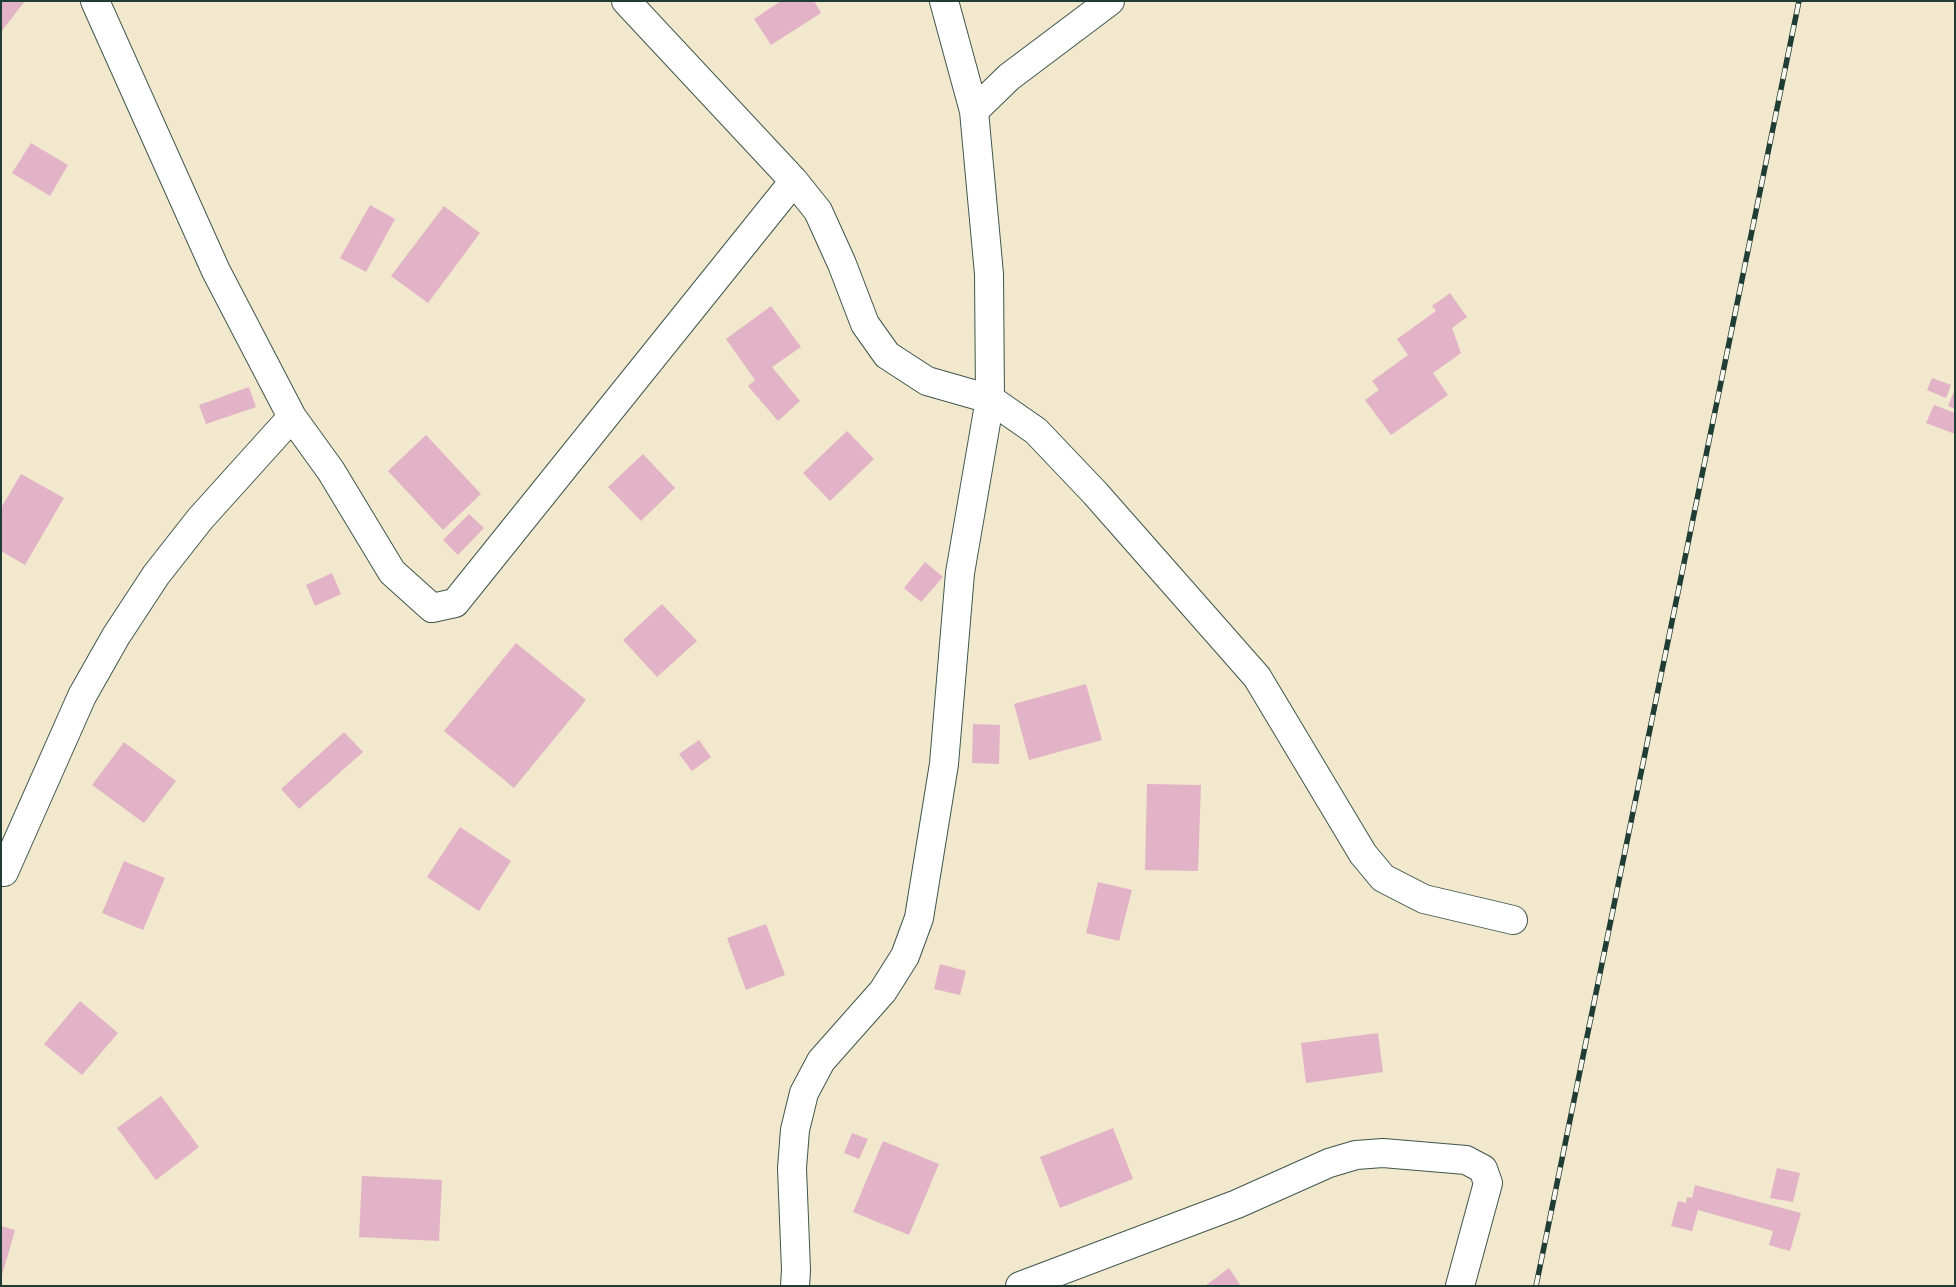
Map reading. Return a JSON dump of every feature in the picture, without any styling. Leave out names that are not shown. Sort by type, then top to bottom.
[{"type":"street","points":[[95,1],[216,271],[292,416],[331,471],[392,572],[432,608],[455,603],[794,181]]},
{"type":"street","points":[[626,1],[794,181],[818,211],[842,264],[865,324],[887,356],[927,381],[990,399],[1036,431],[1095,493],[1257,678],[1363,854],[1382,878],[1424,899],[1513,920]]},
{"type":"street","points":[[796,1286],[792,1168],[795,1130],[804,1093],[821,1061],[884,991],[905,956],[919,918],[944,764],[960,573],[990,399],[989,274],[974,110],[944,1]]},
{"type":"street","points":[[974,110],[1008,77],[1110,1]]},
{"type":"street","points":[[4,872],[82,696],[116,636],[156,575],[200,519],[292,416]]},
{"type":"street","points":[[1020,1286],[1238,1204],[1329,1163],[1356,1155],[1383,1153],[1466,1160],[1483,1169],[1488,1183],[1460,1286]]},
{"type":"building","points":[[1,1],[25,1],[1,32]]},
{"type":"building","points":[[781,1],[814,1],[821,13],[771,45],[754,19]]},
{"type":"building","points":[[31,143],[68,165],[50,196],[12,173]]},
{"type":"building","points":[[370,205],[395,219],[366,272],[340,258]]},
{"type":"building","points":[[444,206],[480,233],[428,303],[391,276]]},
{"type":"building","points":[[1450,293],[1467,317],[1452,328],[1461,353],[1433,373],[1448,395],[1391,435],[1365,400],[1379,390],[1372,381],[1408,355],[1397,339],[1436,311],[1432,306]]},
{"type":"building","points":[[771,306],[801,347],[772,367],[800,401],[778,421],[748,386],[755,380],[726,339]]},
{"type":"building","points":[[1932,378],[1951,385],[1946,398],[1927,390]]},
{"type":"building","points":[[249,387],[256,407],[206,424],[199,405]]},
{"type":"building","points":[[1955,389],[1955,409],[1948,406]]},
{"type":"building","points":[[1934,405],[1955,413],[1955,434],[1926,423]]},
{"type":"building","points":[[847,431],[874,459],[830,501],[803,473]]},
{"type":"building","points":[[426,435],[481,494],[443,530],[388,471]]},
{"type":"building","points":[[643,454],[675,488],[641,521],[608,487]]},
{"type":"building","points":[[21,474],[64,498],[25,565],[1,551],[1,508]]},
{"type":"building","points":[[469,514],[484,528],[458,555],[443,540]]},
{"type":"building","points":[[925,562],[943,577],[921,602],[904,588]]},
{"type":"building","points":[[332,573],[341,594],[315,606],[306,585]]},
{"type":"building","points":[[662,604],[697,641],[657,677],[623,640]]},
{"type":"building","points":[[516,643],[586,700],[514,788],[444,731]]},
{"type":"building","points":[[1086,684],[1102,740],[1029,760],[1014,704]]},
{"type":"building","points":[[973,724],[1000,725],[999,764],[972,763]]},
{"type":"building","points":[[344,732],[363,752],[299,809],[281,789]]},
{"type":"building","points":[[699,740],[711,757],[692,771],[679,754]]},
{"type":"building","points":[[124,742],[176,781],[144,823],[92,785]]},
{"type":"building","points":[[1147,784],[1201,785],[1198,871],[1145,870]]},
{"type":"building","points":[[460,827],[511,861],[479,911],[427,877]]},
{"type":"building","points":[[124,861],[165,878],[143,930],[102,913]]},
{"type":"building","points":[[1098,882],[1132,890],[1119,941],[1086,933]]},
{"type":"building","points":[[766,924],[785,975],[746,990],[727,938]]},
{"type":"building","points":[[940,964],[966,971],[960,995],[934,989]]},
{"type":"building","points":[[80,1001],[118,1033],[82,1075],[44,1044]]},
{"type":"building","points":[[1378,1033],[1383,1072],[1306,1083],[1301,1043]]},
{"type":"building","points":[[161,1096],[199,1147],[156,1180],[117,1128]]},
{"type":"building","points":[[1113,1128],[1133,1179],[1060,1208],[1040,1157]]},
{"type":"building","points":[[852,1133],[868,1139],[859,1159],[844,1153]]},
{"type":"building","points":[[883,1141],[939,1164],[909,1235],[853,1212]]},
{"type":"building","points":[[1777,1168],[1800,1173],[1793,1202],[1770,1198]]},
{"type":"building","points":[[362,1176],[442,1180],[439,1241],[359,1237]]},
{"type":"building","points":[[1695,1185],[1801,1213],[1790,1251],[1769,1245],[1773,1231],[1698,1210],[1692,1231],[1671,1226],[1678,1201],[1686,1203],[1687,1197],[1692,1198]]},
{"type":"building","points":[[1,1226],[15,1230],[2,1275],[1,1275]]},
{"type":"building","points":[[1229,1268],[1241,1286],[1205,1286]]},
{"type":"railway","points":[[1536,1286],[1799,1]]}]
